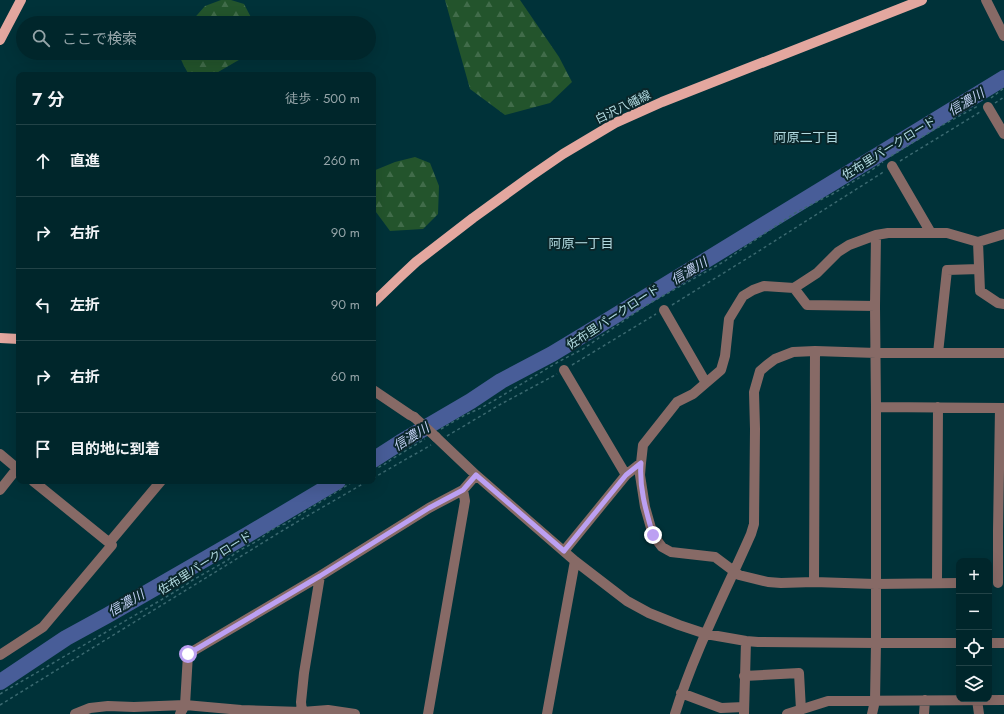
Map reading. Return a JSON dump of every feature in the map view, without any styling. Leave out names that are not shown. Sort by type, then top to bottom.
[{"type":"main road","points":[[0,40],[21,0]]},
{"type":"main road","name":"白沢八幡線","points":[[376,300],[416,262],[473,218],[563,154],[615,123],[662,102],[922,0]]},
{"type":"main road","points":[[0,338],[16,339]]},
{"type":"street","points":[[986,0],[1004,36]]},
{"type":"street","points":[[987,103],[1004,134]]},
{"type":"street","points":[[890,161],[931,233]]},
{"type":"street","points":[[956,583],[876,584],[768,582],[739,575],[715,557],[671,552],[662,547],[653,535],[645,507],[640,475],[643,445],[677,402],[693,394],[721,370],[725,356],[729,319],[744,296],[753,290],[764,286],[794,288],[817,273],[838,252],[849,245],[876,235],[888,233],[948,233],[978,242],[1004,234]]},
{"type":"street","points":[[872,714],[875,701],[876,643],[876,235]]},
{"type":"street","points":[[978,242],[980,292],[998,303],[1004,304]]},
{"type":"street","points":[[938,353],[947,270],[979,270]]},
{"type":"street","points":[[794,288],[807,305],[875,306]]},
{"type":"street","points":[[664,310],[706,383]]},
{"type":"street","points":[[814,582],[815,351]]},
{"type":"street","points":[[675,714],[681,693],[751,534],[754,524],[754,392],[760,371],[775,359],[794,352],[1004,353]]},
{"type":"street","points":[[564,370],[626,475]]},
{"type":"street","points":[[376,392],[414,417],[476,475],[575,561],[627,601],[649,613],[706,634],[746,641],[956,643]]},
{"type":"street","points":[[876,407],[1002,408],[1001,531],[997,583]]},
{"type":"street","points":[[937,583],[938,407]]},
{"type":"street","points":[[0,454],[16,466]]},
{"type":"street","points":[[564,551],[626,475],[641,463]]},
{"type":"street","points":[[0,490],[16,470]]},
{"type":"street","points":[[182,710],[188,654],[320,576],[429,508],[463,490],[476,475]]},
{"type":"street","points":[[0,655],[43,627],[112,545],[37,484]]},
{"type":"street","points":[[109,543],[159,484]]},
{"type":"street","points":[[428,714],[465,501],[463,490]]},
{"type":"street","points":[[547,714],[575,561]]},
{"type":"street","points":[[302,713],[301,702],[304,673],[320,576]]},
{"type":"street","points":[[681,693],[721,708],[744,711],[746,641]]},
{"type":"street","points":[[992,643],[1004,642]]},
{"type":"street","points":[[744,676],[799,673],[801,710]]},
{"type":"street","points":[[924,714],[925,700]]},
{"type":"street","points":[[787,714],[828,701],[956,700]]},
{"type":"street","points":[[992,700],[1004,700]]},
{"type":"street","points":[[977,702],[979,714]]},
{"type":"street","points":[[74,714],[90,708],[108,706],[128,710],[302,713],[328,710],[355,714]]},
{"type":"path","name":"佐布里パークロード","points":[[376,468],[435,436],[465,415],[481,408],[558,362],[583,349],[645,306],[725,262],[795,213],[890,161],[935,129],[987,103],[1004,88]]},
{"type":"path","points":[[376,476],[435,436],[501,404],[557,374],[664,310],[751,256],[890,161],[987,103],[1004,98]]},
{"type":"path","name":"佐布里パークロード","points":[[0,694],[228,560],[230,557],[262,538],[266,533],[285,524],[349,484]]},
{"type":"path","points":[[0,705],[285,530],[363,484]]},
{"type":"green space","points":[[221,0],[231,0],[244,4],[250,16],[196,16],[205,6]]},
{"type":"green space","points":[[445,0],[520,0],[559,57],[572,82],[550,103],[505,115],[470,89]]},
{"type":"green space","points":[[181,60],[239,60],[218,72],[187,72]]},
{"type":"green space","points":[[415,157],[430,163],[439,186],[438,214],[423,229],[390,231],[376,212],[376,170],[395,162]]},
{"type":"waterway","name":"信濃川","points":[[376,458],[471,401],[501,381],[552,354],[595,328],[1004,78]]},
{"type":"waterway","name":"信濃川","points":[[0,682],[66,638],[247,535],[333,484]]},
{"type":"district","name":"阿原二丁目","points":[[806,137]]},
{"type":"district","name":"阿原一丁目","points":[[581,243]]},
{"type":"route","points":[[188,654],[320,576],[429,508],[463,490],[476,475],[564,551],[626,475],[641,463],[640,475],[645,507],[653,535]]}]
